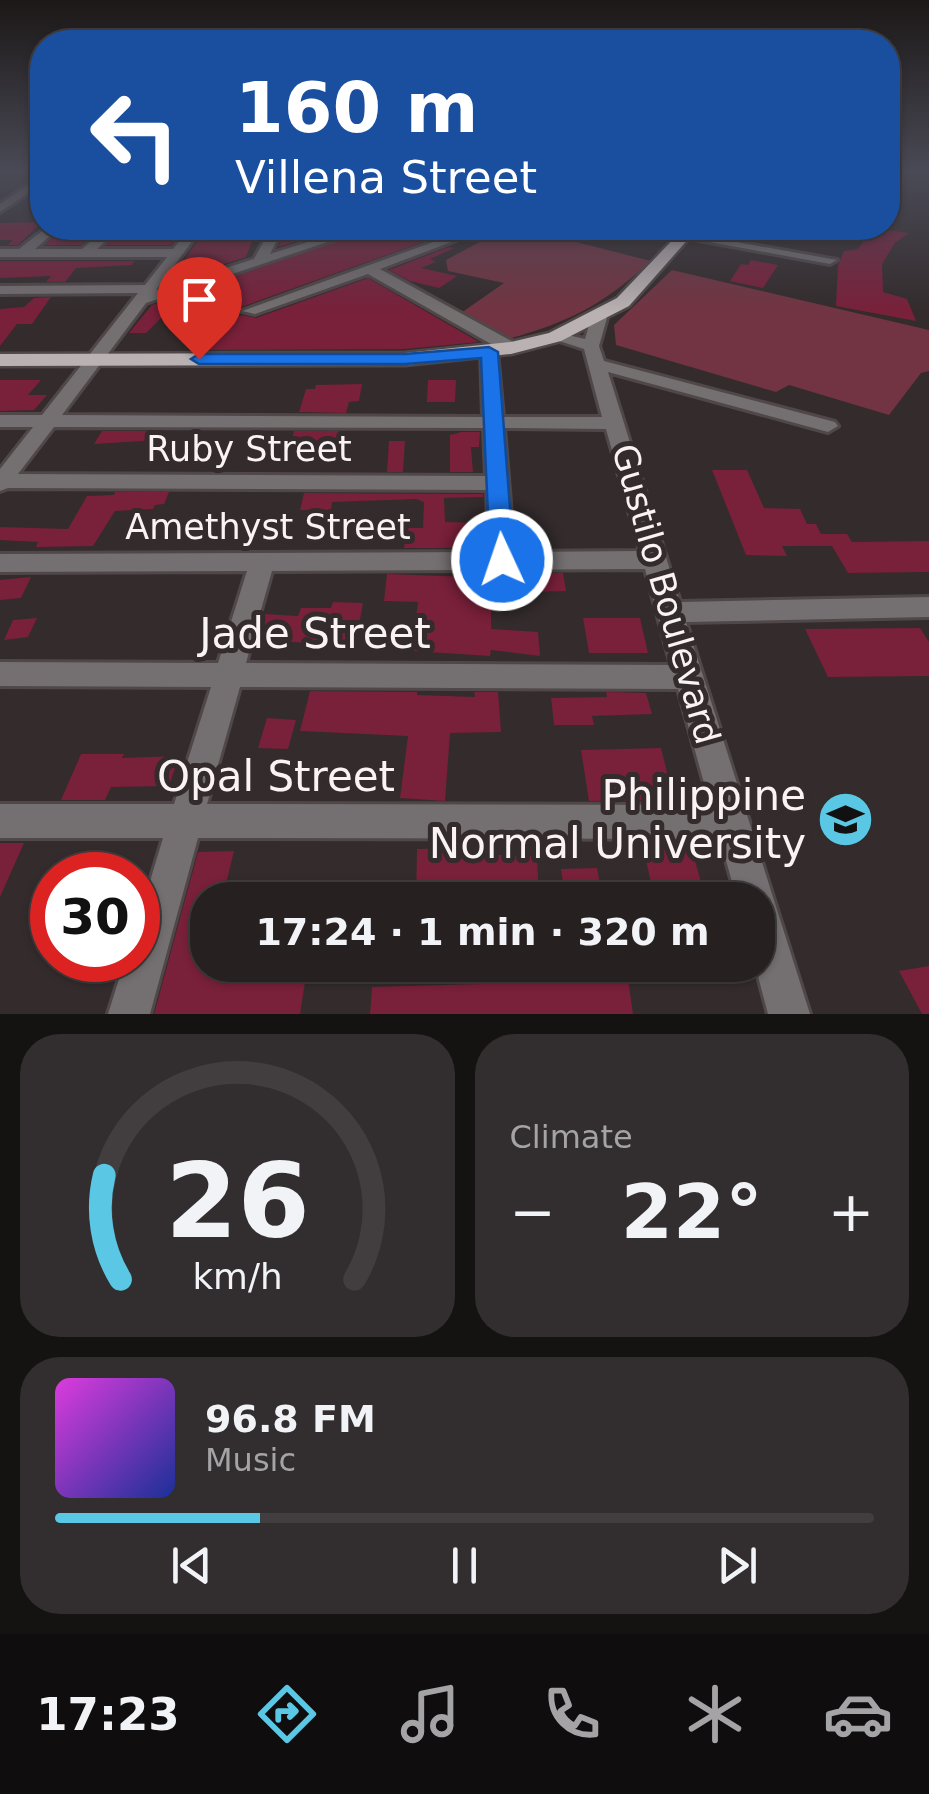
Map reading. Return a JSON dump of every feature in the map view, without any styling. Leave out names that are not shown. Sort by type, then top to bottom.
[{"type":"main road","points":[[0,360],[405,359],[512,348],[555,337],[599,318],[641,287],[681,240]]},
{"type":"street","points":[[22,253],[38,240]]},
{"type":"street","points":[[85,253],[100,240]]},
{"type":"street","points":[[1,482],[187,240]]},
{"type":"street","points":[[260,261],[271,240]]},
{"type":"street","points":[[0,290],[143,295],[326,240]]},
{"type":"street","points":[[250,311],[449,240]]},
{"type":"street","points":[[729,240],[830,260]]},
{"type":"street","points":[[0,253],[177,253]]},
{"type":"street","points":[[370,269],[512,348]]},
{"type":"street","points":[[594,355],[599,318]]},
{"type":"street","points":[[555,337],[594,355],[828,426]]},
{"type":"street","points":[[489,352],[502,560]]},
{"type":"street","name":"Gustilo Boulevard","points":[[594,355],[750,882]]},
{"type":"street","points":[[0,421],[616,423]]},
{"type":"street","name":"Ruby Street","points":[[1,482],[498,483]]},
{"type":"street","name":"Amethyst Street","points":[[0,563],[656,560]]},
{"type":"street","points":[[129,1014],[262,562]]},
{"type":"street","points":[[671,612],[929,607]]},
{"type":"street","name":"Jade Street","points":[[0,674],[690,677]]},
{"type":"street","name":"Opal Street","points":[[0,821],[732,822]]},
{"type":"street","points":[[775,966],[789,1014]]},
{"type":"shaded area","points":[[483,240],[565,240],[651,261],[585,310],[508,339],[461,313],[504,283],[448,271],[446,260]]},
{"type":"shaded area","points":[[672,270],[929,330],[929,371],[921,373],[889,415],[789,385],[776,392],[616,345],[614,325]]},
{"type":"building","points":[[30,222],[30,234],[18,245],[7,245],[13,240],[0,240],[0,223]]},
{"type":"building","points":[[50,240],[87,240],[81,245],[45,245]]},
{"type":"building","points":[[111,240],[175,240],[171,245],[106,245]]},
{"type":"building","points":[[198,240],[252,240],[246,257],[169,282]]},
{"type":"building","points":[[281,240],[301,240],[278,247]]},
{"type":"building","points":[[339,240],[428,240],[241,307],[241,314],[210,299],[185,305],[176,297]]},
{"type":"building","points":[[864,240],[899,240],[882,264],[883,292],[907,299],[916,321],[836,306],[838,265],[844,251],[858,249]]},
{"type":"building","points":[[454,248],[430,259],[436,262],[421,268],[457,276],[439,288],[410,281],[389,270]]},
{"type":"building","points":[[751,260],[778,265],[763,288],[730,281],[741,264],[748,265]]},
{"type":"building","points":[[0,261],[134,261],[132,265],[76,268],[65,282],[46,282],[51,276],[0,278]]},
{"type":"building","points":[[368,278],[479,342],[405,349],[203,350],[213,326],[242,315],[256,318]]},
{"type":"building","points":[[51,297],[32,324],[17,324],[0,346],[0,309],[24,307],[34,298]]},
{"type":"building","points":[[173,298],[146,333],[129,333],[152,305]]},
{"type":"building","points":[[0,380],[41,380],[28,395],[47,395],[34,410],[0,411]]},
{"type":"building","points":[[428,380],[456,380],[455,402],[427,402]]},
{"type":"building","points":[[362,384],[359,401],[349,402],[346,413],[299,412],[306,389],[315,389],[316,385]]},
{"type":"building","points":[[102,431],[163,431],[158,440],[94,444]]},
{"type":"building","points":[[294,431],[342,431],[340,441],[291,442]]},
{"type":"building","points":[[480,432],[479,447],[471,447],[473,472],[450,472],[450,435]]},
{"type":"building","points":[[389,441],[405,441],[403,472],[387,472]]},
{"type":"building","points":[[712,470],[747,470],[764,508],[800,509],[807,524],[816,524],[821,534],[847,534],[852,542],[929,541],[929,572],[848,573],[832,546],[782,546],[787,556],[746,555]]},
{"type":"building","points":[[169,492],[164,504],[153,509],[115,511],[93,546],[36,547],[38,542],[0,540],[0,527],[68,529],[87,496]]},
{"type":"building","points":[[304,493],[483,494],[444,498],[445,522],[484,523],[484,548],[404,548],[406,528],[423,528],[424,502],[416,499],[332,502],[331,510],[300,510]]},
{"type":"building","points":[[563,573],[566,591],[491,593],[491,629],[538,632],[540,656],[491,650],[490,656],[412,651],[418,602],[384,601],[387,574],[496,578],[496,574]]},
{"type":"building","points":[[31,577],[21,598],[0,600],[0,580]]},
{"type":"building","points":[[333,602],[363,603],[355,647],[257,639],[264,614],[298,616],[301,608],[331,608]]},
{"type":"building","points":[[37,618],[28,637],[4,640],[13,620]]},
{"type":"building","points":[[583,618],[640,618],[648,653],[589,653]]},
{"type":"building","points":[[920,628],[929,642],[929,676],[828,677],[805,629]]},
{"type":"building","points":[[310,691],[475,697],[474,692],[498,692],[501,732],[450,733],[445,801],[400,798],[408,736],[300,731]]},
{"type":"building","points":[[606,692],[646,693],[652,714],[592,716],[594,725],[554,725],[551,698],[607,697]]},
{"type":"building","points":[[267,718],[296,720],[288,749],[258,748]]},
{"type":"building","points":[[661,748],[674,800],[589,801],[581,750]]},
{"type":"building","points":[[81,754],[124,754],[122,758],[179,756],[169,786],[111,787],[105,800],[61,800]]},
{"type":"building","points":[[0,843],[24,843],[0,897]]},
{"type":"building","points":[[642,843],[690,843],[701,882],[651,882]]},
{"type":"building","points":[[462,848],[462,854],[537,856],[538,882],[416,882],[417,849]]},
{"type":"building","points":[[234,851],[226,882],[190,882],[190,982],[305,982],[300,1014],[154,1014],[198,852]]},
{"type":"building","points":[[597,868],[600,882],[563,882],[561,869]]},
{"type":"building","points":[[929,966],[929,1014],[922,1014],[899,971]]},
{"type":"building","points":[[628,982],[633,1014],[370,1014],[372,987]]},
{"type":"place","name":"Philippine Normal University","points":[[845,819]]},
{"type":"route","points":[[199,359],[405,359],[489,352],[502,560]]}]
